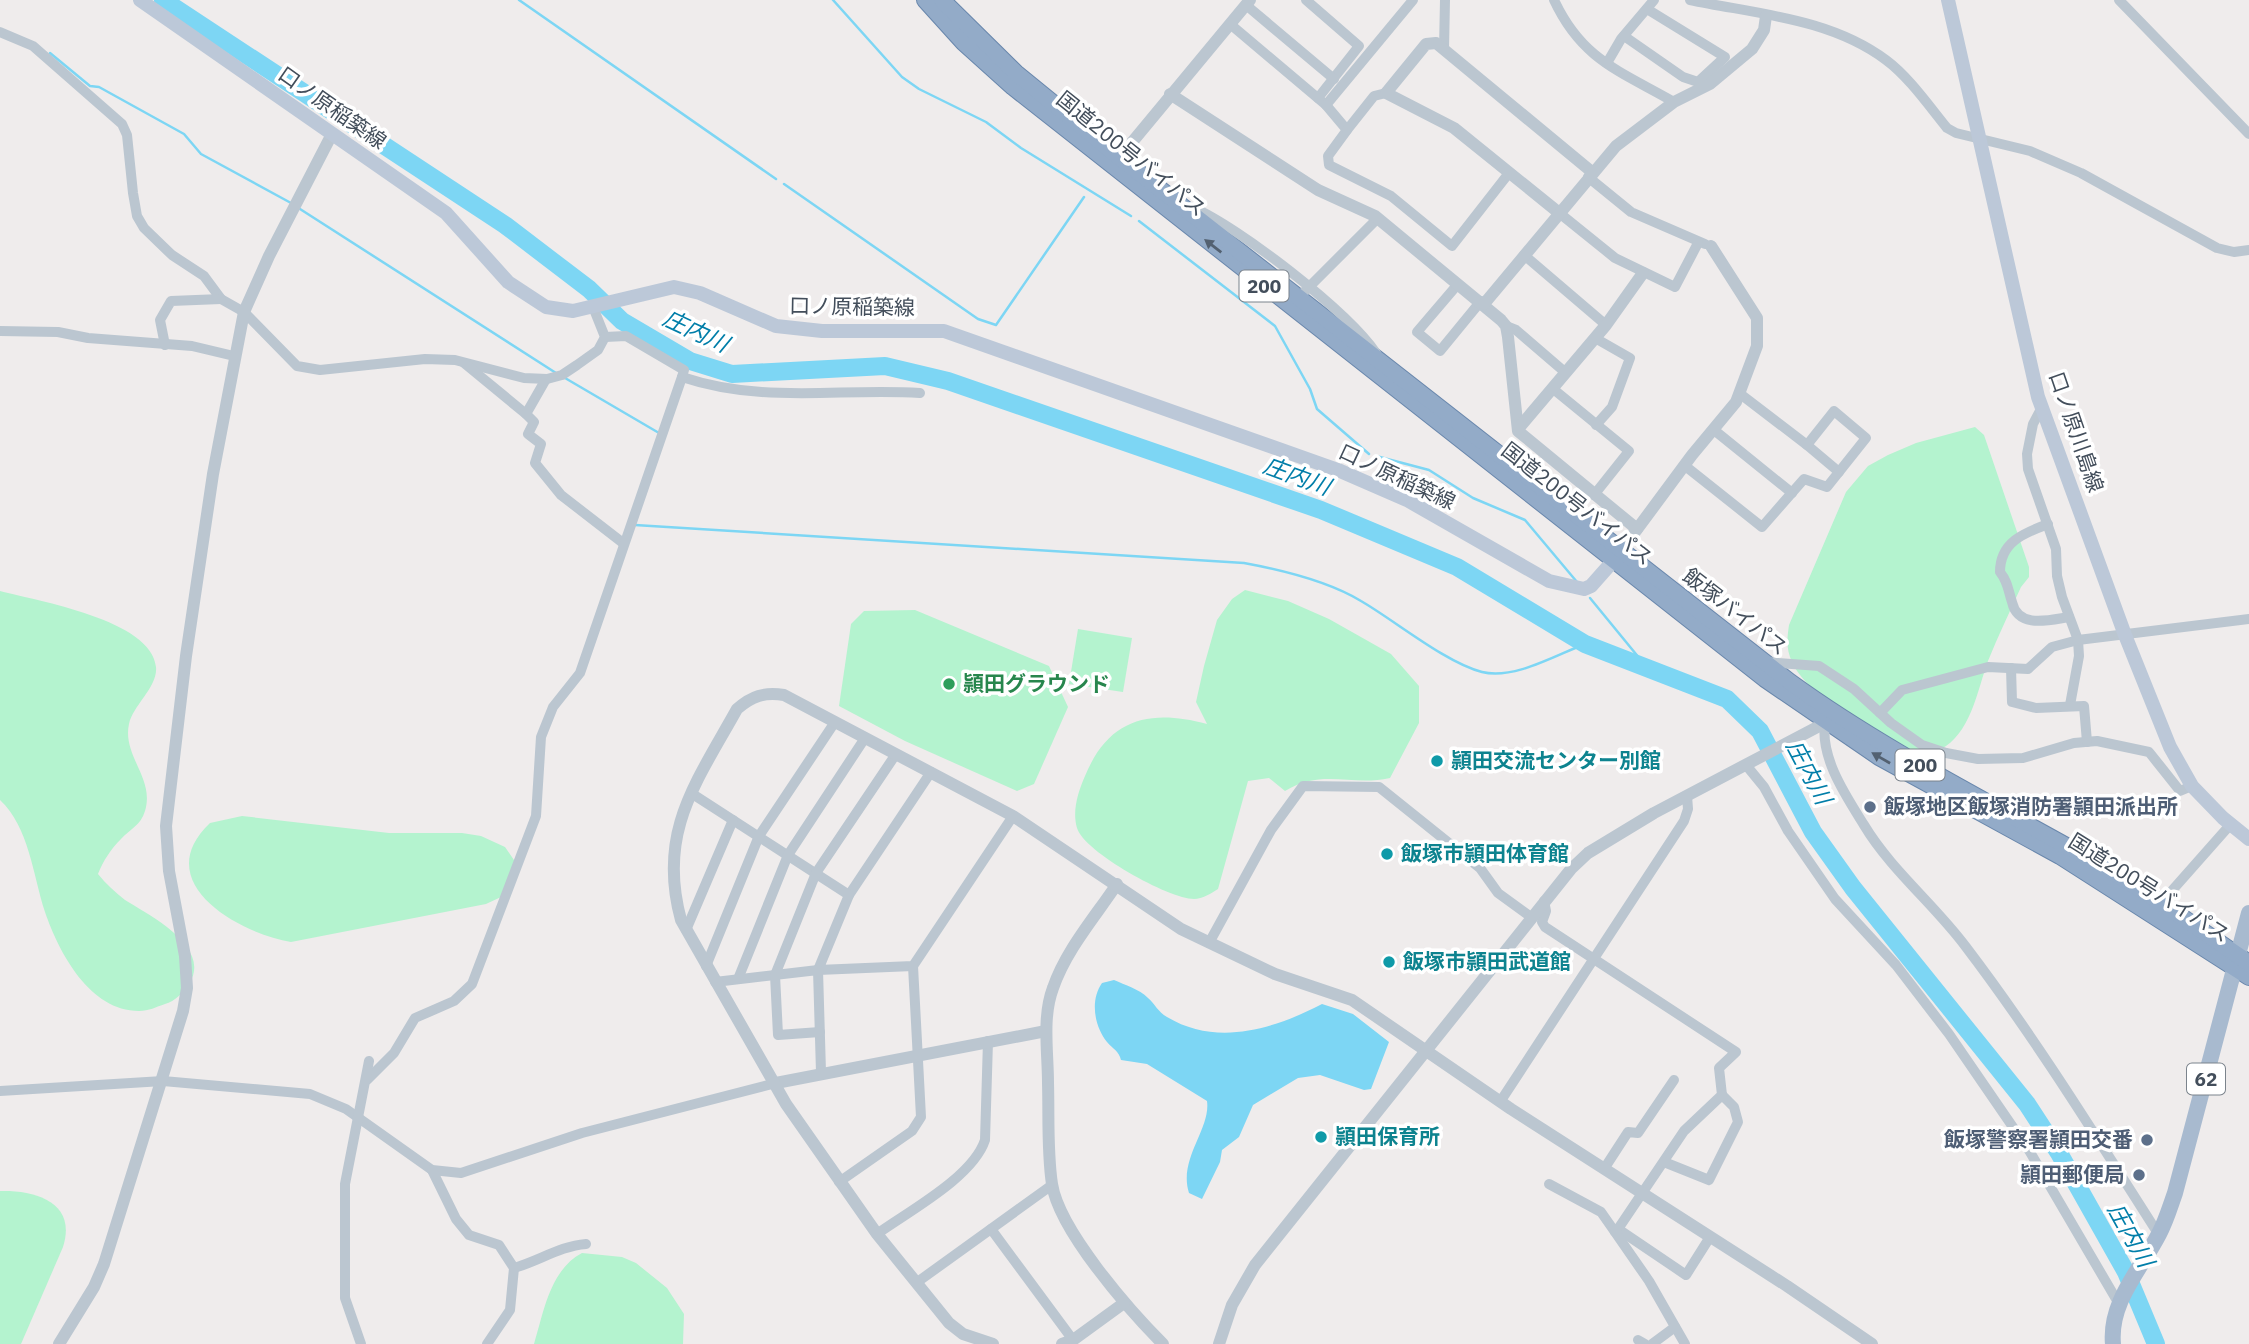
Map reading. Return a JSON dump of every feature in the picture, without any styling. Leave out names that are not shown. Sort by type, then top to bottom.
[{"type":"highway","name":"国道200号バイパス","points":[[925,0],[962,42],[1013,87],[1115,161],[1879,757],[2060,856],[2240,961],[2249,977]]},
{"type":"highway","name":"飯塚バイパス","points":[[942,0],[1016,73],[1115,161],[1175,200],[1304,293],[1381,362],[1618,555],[1764,662],[1828,718],[2161,903],[2240,961]]},
{"type":"main road","name":"口ノ原稲築線","points":[[140,0],[446,214],[478,245],[508,282],[533,300],[562,311],[593,307],[653,290],[690,289],[776,326],[822,331],[944,331],[1338,470],[1407,500],[1549,581],[1584,589],[1591,586],[1618,555]]},
{"type":"main road","name":"口ノ原川島線","points":[[1948,0],[2042,407],[2125,635],[2170,747],[2192,786],[2249,839]]},
{"type":"main road","name":"62","points":[[2113,1344],[2113,1323],[2119,1304],[2156,1239],[2175,1193],[2240,961],[2249,912]]},
{"type":"street","points":[[1306,0],[1359,46],[1334,79],[1322,102]]},
{"type":"street","points":[[1322,102],[1413,0]]},
{"type":"street","points":[[1444,49],[1445,0]]},
{"type":"street","points":[[1554,0],[1573,36],[1585,49],[1674,102]]},
{"type":"street","points":[[1607,64],[1624,36],[1654,0]]},
{"type":"street","points":[[1690,0],[1808,23],[1861,45],[1887,60],[1947,128],[1981,140],[2030,151],[2081,173],[2217,248],[2234,252],[2249,250]]},
{"type":"street","points":[[2119,0],[2249,134]]},
{"type":"street","points":[[1115,161],[1248,2],[1334,79]]},
{"type":"street","points":[[1647,9],[1729,61]]},
{"type":"street","points":[[1624,36],[1684,76],[1698,82],[1759,39],[1766,16]]},
{"type":"street","points":[[1230,24],[1322,102],[1348,130]]},
{"type":"street","points":[[0,32],[33,46],[122,124],[127,135],[137,216],[144,228],[172,255],[204,276],[221,299],[244,312],[291,360],[303,368],[320,370],[415,359],[464,363],[524,378],[546,379],[562,375],[577,365],[598,350],[605,337]]},
{"type":"street","points":[[1509,173],[1452,246],[1391,197],[1329,165],[1328,156],[1374,96],[1386,93],[1431,41],[1444,49],[1631,212],[1705,244],[1756,318],[1759,329],[1757,346],[1739,393],[1726,416],[1684,465],[1618,555]]},
{"type":"street","points":[[1458,284],[1417,332],[1440,351],[1615,146],[1674,102],[1710,84],[1729,61]]},
{"type":"street","points":[[1386,93],[1454,128],[1615,258],[1643,274],[1675,287],[1705,244]]},
{"type":"street","points":[[1170,94],[1318,190],[1378,218],[1566,373]]},
{"type":"street","points":[[59,1344],[94,1287],[104,1264],[163,1081],[187,988],[185,956],[169,871],[166,826],[186,656],[234,356],[244,312],[269,256],[332,134]]},
{"type":"street","points":[[1304,293],[1378,218]]},
{"type":"street","points":[[1524,255],[1606,325]]},
{"type":"street","points":[[1518,429],[1606,325],[1643,274]]},
{"type":"street","points":[[165,345],[160,320],[171,301],[221,299]]},
{"type":"street","points":[[593,307],[605,337]]},
{"type":"street","points":[[1506,326],[1518,429],[1523,437],[1637,529]]},
{"type":"street","points":[[0,331],[58,332],[192,346],[234,356]]},
{"type":"street","points":[[367,1080],[394,1053],[415,1018],[454,1001],[472,984],[537,816],[541,737],[553,707],[580,673],[682,377],[684,370],[626,336],[605,337]]},
{"type":"street","points":[[1595,338],[1630,358],[1612,407],[1596,425]]},
{"type":"street","points":[[464,363],[534,422],[527,434],[541,444],[535,463],[548,481],[561,495],[623,543]]},
{"type":"street","points":[[682,377],[736,392],[779,395],[920,393]]},
{"type":"street","points":[[526,414],[546,379]]},
{"type":"street","points":[[1552,388],[1629,451],[1594,495]]},
{"type":"street","points":[[1739,393],[1839,472]]},
{"type":"street","points":[[2042,407],[2033,424],[2027,454],[2028,469],[2056,548],[2057,576],[2078,640],[2079,656],[2070,705]]},
{"type":"street","points":[[1684,465],[1762,527],[1804,479],[1827,487],[1866,438],[1834,411],[1807,445]]},
{"type":"street","points":[[1714,430],[1792,493]]},
{"type":"street","points":[[2048,524],[2016,538],[2004,552],[2000,572],[2007,582],[2014,611],[2020,617],[2034,621],[2069,617]]},
{"type":"street","points":[[1880,713],[1902,690],[1988,667],[2028,669],[2052,647],[2078,640],[2249,619]]},
{"type":"street","points":[[1764,662],[1819,666],[1854,690],[1922,745],[1978,760],[2023,758],[2087,742],[2119,745],[2149,752],[2180,791],[2192,786]]},
{"type":"street","points":[[2011,668],[2012,702],[2036,708],[2084,706],[2087,742]]},
{"type":"street","points":[[993,1344],[962,1334],[948,1323],[877,1234],[839,1182],[776,1083],[686,930],[673,891],[673,862],[681,815],[737,709],[750,698],[769,693],[784,695],[1013,816],[1181,929],[1275,974],[1352,1000],[1500,1102],[1872,1344]]},
{"type":"street","points":[[1219,1344],[1232,1305],[1255,1265],[1531,917],[1588,852],[1828,718]]},
{"type":"street","points":[[1828,718],[1822,740],[1840,782],[1865,827],[1973,956],[2095,1134],[2156,1239]]},
{"type":"street","points":[[706,966],[759,836],[835,722]]},
{"type":"street","points":[[738,979],[788,855],[865,738]]},
{"type":"street","points":[[820,1032],[778,1035],[775,975],[816,873],[896,754]]},
{"type":"street","points":[[1747,764],[1835,899],[1896,965],[2030,1152],[2119,1304]]},
{"type":"street","points":[[821,1072],[818,971],[849,895],[932,772]]},
{"type":"street","points":[[1209,943],[1271,830],[1303,786],[1379,787],[1480,869],[1498,893],[1531,917]]},
{"type":"street","points":[[691,793],[849,895]]},
{"type":"street","points":[[1500,1102],[1684,821],[1688,809],[1687,796]]},
{"type":"street","points":[[839,1182],[918,1123],[923,1110],[913,966],[1013,816]]},
{"type":"street","points":[[686,930],[733,820]]},
{"type":"street","points":[[2161,903],[2231,825]]},
{"type":"street","points":[[1117,884],[1060,970],[1052,991],[1046,1031],[1052,1185],[1066,1221],[1124,1303],[1163,1344]]},
{"type":"street","points":[[1544,901],[1546,911],[1542,922],[1545,927],[1736,1052],[1719,1068],[1723,1095],[1734,1107],[1738,1122],[1709,1180],[1664,1162]]},
{"type":"street","points":[[715,982],[818,971],[913,966]]},
{"type":"street","points":[[432,1170],[461,1173],[474,1171],[582,1133],[776,1083],[821,1072],[1046,1031]]},
{"type":"street","points":[[877,1234],[963,1172],[981,1153],[985,1140],[988,1041]]},
{"type":"street","points":[[361,1344],[345,1298],[345,1184],[369,1061]]},
{"type":"street","points":[[1604,1170],[1628,1132],[1638,1133],[1674,1080]]},
{"type":"street","points":[[0,1091],[163,1081],[310,1094],[359,1117],[432,1170],[456,1219],[470,1235],[499,1245],[514,1268],[510,1310],[487,1344]]},
{"type":"street","points":[[1616,1231],[1684,1131],[1723,1095]]},
{"type":"street","points":[[1549,1184],[1601,1212],[1649,1281],[1685,1344]]},
{"type":"street","points":[[916,1283],[1052,1185]]},
{"type":"street","points":[[991,1229],[1068,1342],[1124,1303]]},
{"type":"street","points":[[1616,1231],[1686,1275],[1710,1237]]},
{"type":"street","points":[[514,1268],[543,1260],[565,1246],[586,1244]]},
{"type":"street","points":[[1653,1344],[1675,1327]]},
{"type":"green space","points":[[1975,427],[1984,435],[2029,567],[2029,577],[2021,587],[2000,633],[1973,707],[1962,729],[1946,746],[1930,751],[1909,748],[1885,740],[1838,711],[1801,677],[1789,653],[1789,625],[1846,492],[1868,466],[1916,443]]},
{"type":"green space","points":[[1245,590],[1288,601],[1329,619],[1391,654],[1419,686],[1419,723],[1390,778],[1362,781],[1325,779],[1299,784],[1285,791],[1269,778],[1248,781],[1218,889],[1197,899],[1182,897],[1148,883],[1095,849],[1077,828],[1076,802],[1095,756],[1119,730],[1150,719],[1167,718],[1207,724],[1196,702],[1217,620],[1232,599]]},
{"type":"green space","points":[[0,591],[91,615],[135,637],[150,651],[156,674],[131,717],[128,736],[146,788],[145,811],[138,823],[111,851],[98,874],[125,900],[162,923],[186,945],[194,970],[189,984],[169,1003],[139,1011],[121,1008],[106,1001],[79,977],[51,928],[24,838],[10,811],[0,800]]},
{"type":"green space","name":"頴田グラウンド","points":[[915,610],[1049,666],[1068,707],[1034,784],[1017,791],[905,741],[839,706],[851,624],[864,611]]},
{"type":"green space","points":[[1078,629],[1132,638],[1123,692],[1069,684]]},
{"type":"green space","points":[[242,816],[389,833],[462,833],[481,836],[505,847],[516,863],[501,897],[486,904],[291,942],[247,928],[226,916],[207,901],[194,884],[189,865],[194,845],[210,823]]},
{"type":"green space","points":[[0,1191],[27,1193],[51,1202],[64,1220],[66,1232],[63,1247],[21,1344],[0,1344]]},
{"type":"green space","points":[[582,1253],[622,1257],[636,1263],[667,1288],[684,1314],[683,1344],[534,1344],[555,1281],[571,1260]]},
{"type":"water","points":[[1114,980],[1144,995],[1167,1017],[1206,1031],[1225,1033],[1265,1027],[1322,1004],[1353,1014],[1389,1042],[1371,1089],[1364,1090],[1320,1075],[1298,1078],[1253,1105],[1239,1137],[1222,1150],[1220,1162],[1202,1199],[1189,1193],[1187,1180],[1191,1156],[1207,1112],[1207,1101],[1147,1064],[1121,1060],[1107,1042],[1099,1028],[1095,1005],[1102,983]]},
{"type":"waterway","name":"庄内川","points":[[163,0],[505,225],[589,289],[622,321],[690,361],[732,374],[885,366],[948,381],[1321,510],[1457,567],[1585,644],[1727,699],[1760,731],[1813,832],[1853,888],[2027,1104],[2059,1153],[2126,1272],[2156,1344]]},
{"type":"waterway","points":[[519,0],[776,179]]},
{"type":"waterway","points":[[833,0],[902,77],[919,89],[986,122],[1021,148],[1131,216]]},
{"type":"waterway","points":[[50,53],[90,86],[99,87],[184,134],[201,154],[291,203]]},
{"type":"waterway","points":[[784,184],[978,319],[996,325],[1084,197]]},
{"type":"waterway","points":[[300,209],[556,373]]},
{"type":"waterway","points":[[1139,221],[1275,326],[1310,389],[1317,409],[1369,454]]},
{"type":"waterway","points":[[565,378],[659,433]]},
{"type":"waterway","points":[[1376,456],[1429,470],[1473,498],[1525,520],[1577,582]]},
{"type":"waterway","points":[[635,525],[1244,563],[1304,577],[1348,594],[1453,660],[1494,674],[1521,670],[1585,644]]},
{"type":"waterway","points":[[1590,598],[1649,670]]},
{"type":"place","name":"頴田グラウンド","points":[[949,684]]},
{"type":"place","name":"頴田交流センター別館","points":[[1437,761]]},
{"type":"place","name":"飯塚地区飯塚消防署頴田派出所","points":[[1870,807]]},
{"type":"place","name":"飯塚市頴田体育館","points":[[1387,854]]},
{"type":"place","name":"飯塚市頴田武道館","points":[[1389,962]]},
{"type":"place","name":"頴田保育所","points":[[1321,1137]]},
{"type":"place","name":"飯塚警察署頴田交番","points":[[2147,1140]]},
{"type":"place","name":"頴田郵便局","points":[[2139,1175]]}]
